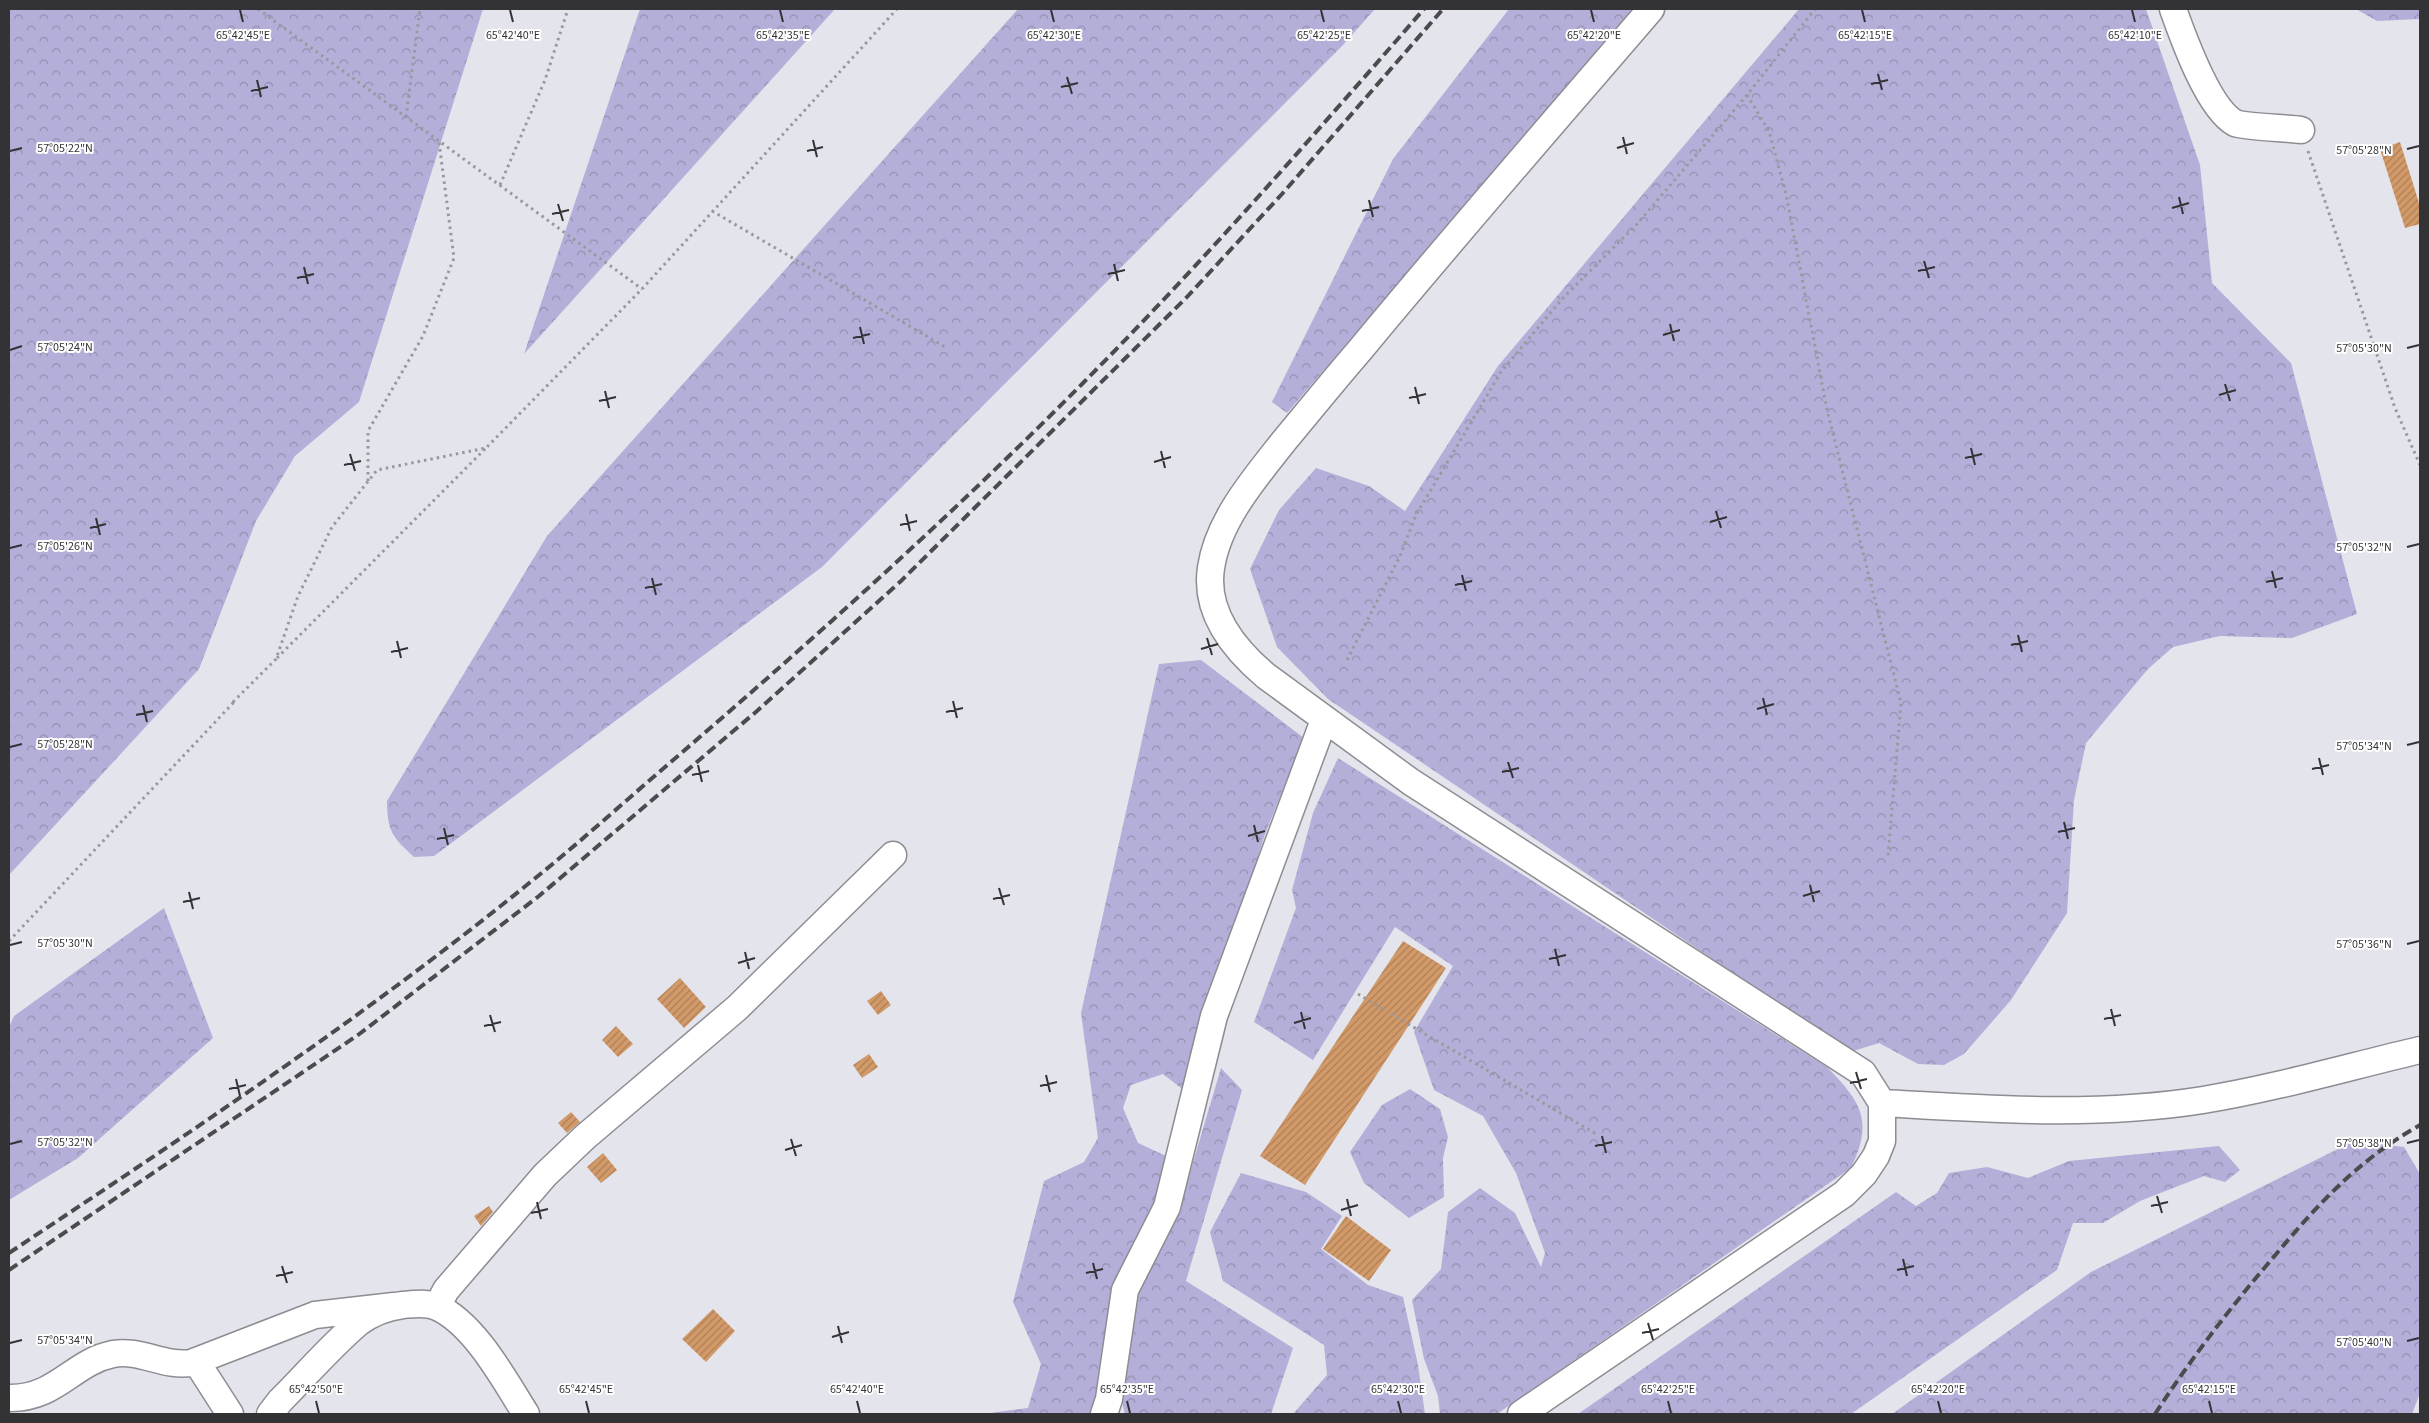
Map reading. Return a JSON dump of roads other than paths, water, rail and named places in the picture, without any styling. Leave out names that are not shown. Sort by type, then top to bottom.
[{"type":"street","points":[[1521,1414],[1844,1194],[1864,1174],[1879,1149],[1883,1128],[1882,1103],[1863,1073],[1411,782],[1324,720],[1245,658],[1222,627],[1215,609],[1210,590],[1211,569],[1224,529],[1249,487],[1310,409],[1651,9]]},
{"type":"street","points":[[2173,9],[2188,50],[2215,102],[2236,123],[2301,130]]},
{"type":"street","points":[[1104,1414],[1109,1399],[1124,1290],[1167,1207],[1214,1016],[1324,720]]},
{"type":"street","points":[[437,1306],[446,1290],[545,1176],[585,1137],[737,1008],[893,855]]},
{"type":"street","points":[[1882,1103],[2022,1110],[2080,1110],[2156,1105],[2202,1100],[2271,1086],[2420,1050]]},
{"type":"street","points":[[9,1398],[26,1398],[48,1390],[99,1359],[112,1354],[129,1352],[179,1365],[196,1361],[315,1315],[420,1303],[437,1306],[456,1320],[475,1339],[495,1365],[526,1414]]},
{"type":"street","points":[[270,1414],[280,1401],[358,1324],[374,1313],[394,1306]]},
{"type":"street","points":[[196,1361],[230,1414]]},
{"type":"railway","points":[[9,1253],[273,1075],[466,934],[564,854],[778,669],[934,528],[1085,381],[1300,151],[1424,9]]},
{"type":"railway","points":[[9,1270],[358,1035],[539,896],[757,711],[901,581],[1186,298],[1282,194],[1443,9]]},
{"type":"railway","points":[[2155,1414],[2182,1374],[2226,1316],[2256,1278],[2322,1202],[2377,1153],[2420,1125]]}]
